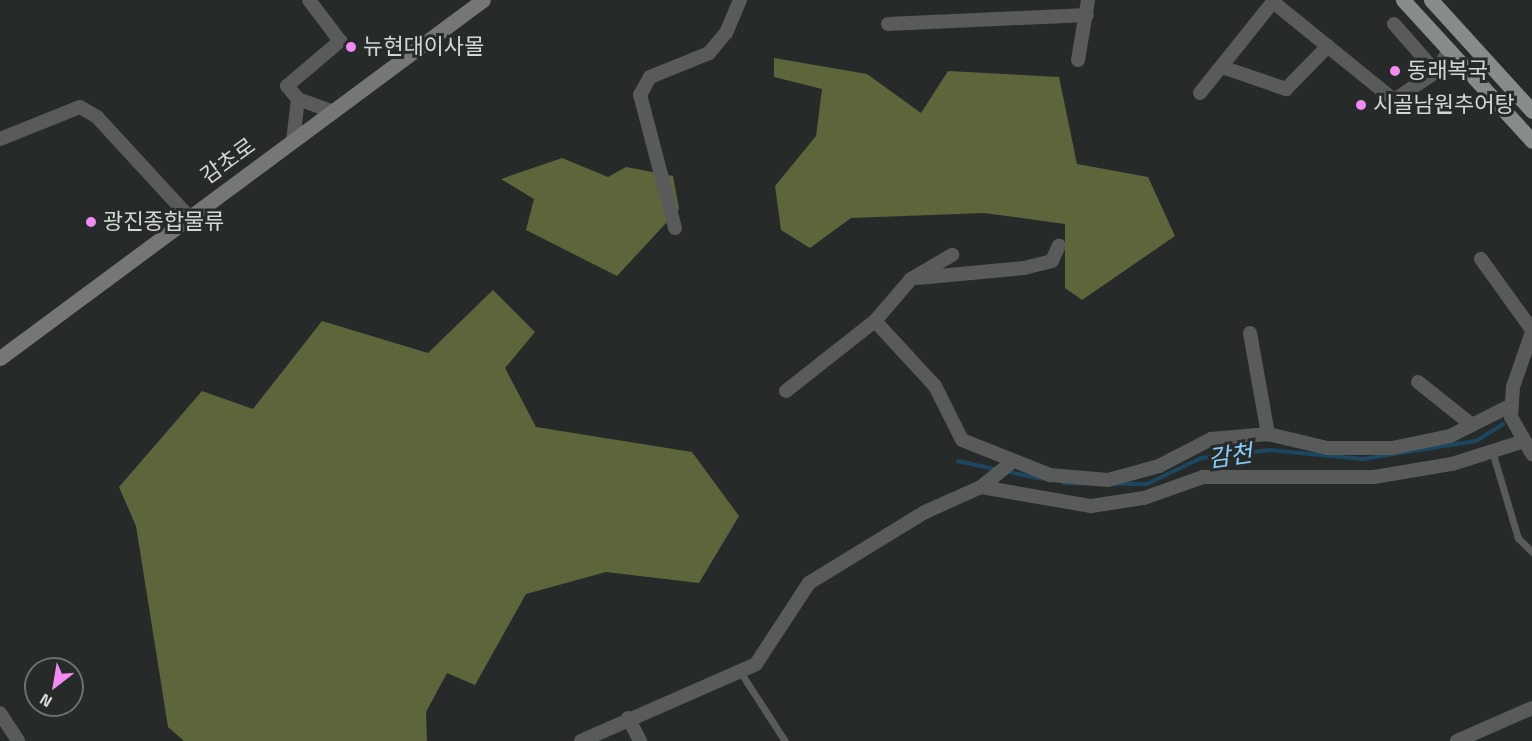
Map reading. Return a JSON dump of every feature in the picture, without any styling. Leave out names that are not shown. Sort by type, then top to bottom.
[{"type":"main road","name":"감초로","points":[[0,358],[483,0]]},
{"type":"main road","points":[[1403,0],[1532,141]]},
{"type":"main road","points":[[1431,0],[1532,111]]},
{"type":"street","points":[[309,0],[340,41],[287,86],[298,99],[333,112]]},
{"type":"street","points":[[675,228],[640,95],[650,77],[709,53],[726,33],[740,0]]},
{"type":"street","points":[[1078,60],[1088,0]]},
{"type":"street","points":[[1200,93],[1273,2],[1394,100],[1436,72],[1449,50]]},
{"type":"street","points":[[888,24],[1087,15]]},
{"type":"street","points":[[1394,24],[1436,72]]},
{"type":"street","points":[[1222,67],[1286,89],[1328,46]]},
{"type":"street","points":[[293,141],[298,99]]},
{"type":"street","points":[[0,139],[80,106],[97,117],[189,217]]},
{"type":"street","points":[[911,279],[1024,268],[1052,261],[1059,245]]},
{"type":"street","points":[[786,391],[875,321],[911,279],[952,255]]},
{"type":"street","points":[[1481,258],[1532,331],[1512,405],[1511,417],[1532,454]]},
{"type":"street","points":[[875,321],[935,386],[962,440],[1010,463],[1050,475],[1108,480],[1160,466],[1211,439],[1268,434],[1327,448],[1392,448],[1450,436],[1512,405]]},
{"type":"street","points":[[1250,333],[1268,434]]},
{"type":"street","points":[[1418,382],[1472,425]]},
{"type":"street","points":[[986,483],[1091,506],[1144,498],[1203,477],[1374,477],[1492,451],[1524,441]]},
{"type":"street","points":[[581,741],[628,718],[756,664],[809,583],[925,512],[986,483],[1010,463]]},
{"type":"street","points":[[1457,741],[1532,708]]},
{"type":"street","points":[[0,713],[18,741]]},
{"type":"street","points":[[628,718],[640,741]]},
{"type":"lane","points":[[1492,451],[1518,538],[1532,552]]},
{"type":"lane","points":[[739,670],[784,741]]},
{"type":"green space","points":[[774,58],[867,74],[921,113],[948,71],[1059,77],[1077,164],[1148,177],[1175,236],[1082,300],[1065,288],[1065,224],[984,213],[851,218],[810,248],[781,230],[775,186],[816,136],[822,89],[774,77]]},
{"type":"green space","points":[[562,158],[608,177],[626,167],[673,176],[679,209],[617,276],[526,230],[534,199],[501,179]]},
{"type":"green space","points":[[493,290],[535,332],[505,368],[536,427],[692,452],[739,516],[699,583],[606,572],[526,594],[475,685],[447,673],[426,712],[427,741],[184,741],[168,727],[136,526],[119,487],[202,391],[253,409],[322,321],[428,353]]},
{"type":"waterway","name":"감천","points":[[1064,483],[1147,484],[1201,458],[1270,450],[1363,459],[1476,441],[1503,424]]},
{"type":"waterway","name":"감천","points":[[958,461],[998,470]]},
{"type":"waterway","name":"감천","points":[[1005,471],[1042,479]]},
{"type":"place","name":"뉴현대이사몰","points":[[351,47]]},
{"type":"place","name":"동래복국","points":[[1395,71]]},
{"type":"place","name":"시골남원추어탕","points":[[1361,105]]},
{"type":"place","name":"광진종합물류","points":[[91,222]]}]
